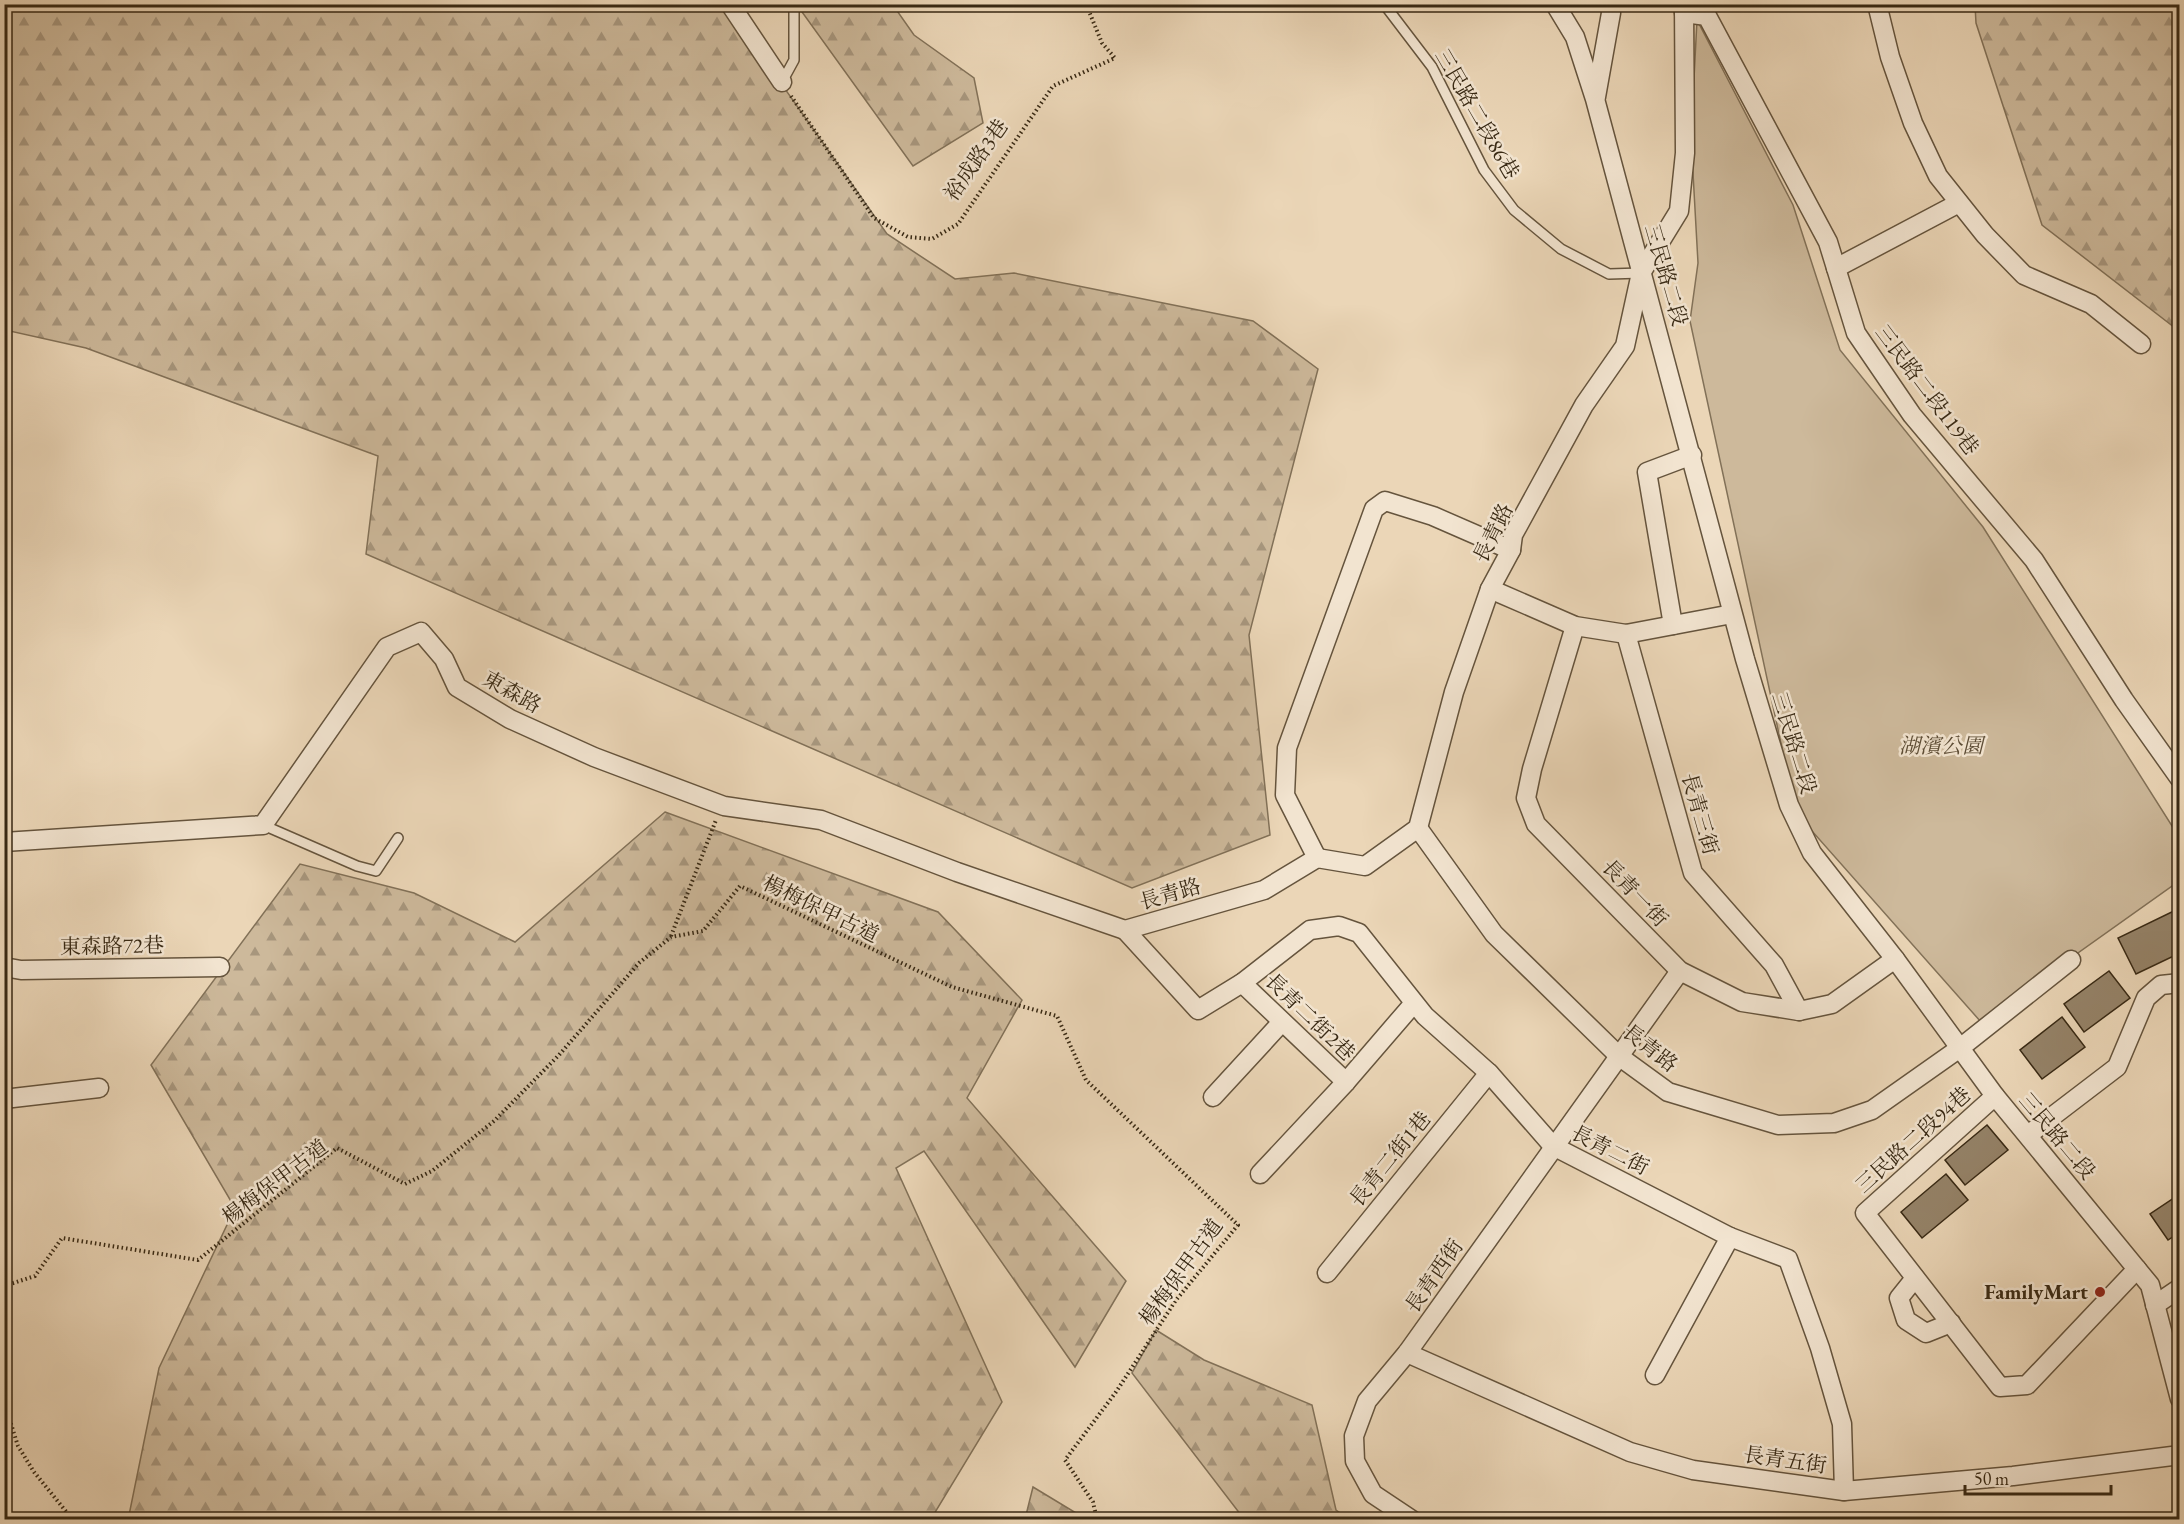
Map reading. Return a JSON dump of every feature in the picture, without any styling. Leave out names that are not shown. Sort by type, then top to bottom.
[{"type":"street","points":[[730,4],[782,82]]},
{"type":"street","name":"三民路二段","points":[[1555,4],[1575,37],[1596,99],[1641,273],[1692,455],[1732,614],[1789,805],[1812,853],[1895,959],[1995,1096],[2150,1286],[2179,1393]]},
{"type":"street","points":[[1596,99],[1611,13],[1610,4]]},
{"type":"street","points":[[1877,4],[1890,57],[1913,123],[1938,176],[1985,235],[2024,275],[2091,304],[2141,344]]},
{"type":"street","points":[[1641,273],[1678,211],[1685,153],[1684,9]]},
{"type":"street","name":"三民路二段119巷","points":[[1684,9],[1707,16],[1828,242],[1856,333],[1912,416],[2034,560],[2124,700],[2180,779]]},
{"type":"street","points":[[1836,268],[1959,202]]},
{"type":"street","name":"長青路","points":[[1641,273],[1625,346],[1584,405],[1513,535],[1511,550],[1490,589],[1454,692],[1418,828],[1494,934],[1620,1057],[1668,1092],[1778,1125],[1834,1123],[1872,1110],[1960,1048],[2071,960]]},
{"type":"street","points":[[1673,625],[1647,472],[1692,455]]},
{"type":"street","points":[[1418,828],[1365,866],[1317,858],[1285,795],[1287,748],[1374,508],[1385,501],[1395,504],[1433,516],[1511,550]]},
{"type":"street","points":[[1490,589],[1575,626],[1626,634],[1732,614]]},
{"type":"street","name":"長青一街","points":[[1575,626],[1532,769],[1526,798],[1536,824],[1680,971],[1742,1002],[1799,1011],[1832,1004],[1895,959]]},
{"type":"street","name":"東森路","points":[[263,825],[387,647],[421,632],[444,659],[458,687],[510,719],[594,757],[724,806],[821,820],[957,872]]},
{"type":"street","name":"長青三街","points":[[1626,634],[1693,873],[1774,965],[1799,1011]]},
{"type":"street","points":[[4,842],[263,825]]},
{"type":"street","name":"長青路","points":[[957,872],[1125,930],[1264,890],[1317,858]]},
{"type":"street","name":"長青二街","points":[[1242,983],[1310,930],[1339,926],[1359,933],[1425,1016],[1489,1073],[1553,1146],[1730,1237],[1788,1259],[1820,1348],[1842,1424],[1844,1491]]},
{"type":"street","points":[[1125,930],[1198,1010],[1242,983]]},
{"type":"street","name":"東森路72巷","points":[[4,967],[21,970],[220,967]]},
{"type":"street","name":"長青西街","points":[[1412,1520],[1373,1494],[1355,1461],[1354,1436],[1367,1401],[1407,1353],[1680,971]]},
{"type":"street","name":"長青二街2巷","points":[[1242,983],[1346,1082]]},
{"type":"street","points":[[2028,1135],[2117,1067],[2146,998],[2161,985],[2179,985]]},
{"type":"street","name":"長青二街2巷","points":[[1260,1174],[1346,1082],[1414,1002]]},
{"type":"street","points":[[1213,1097],[1282,1022]]},
{"type":"street","name":"長青二街1巷","points":[[1327,1273],[1489,1073]]},
{"type":"street","points":[[4,1099],[99,1088]]},
{"type":"street","name":"三民路二段94巷","points":[[1951,1323],[1865,1213],[1995,1096]]},
{"type":"street","points":[[1655,1375],[1730,1237]]},
{"type":"street","points":[[1915,1278],[1899,1298],[1906,1320],[1926,1333],[1951,1323],[2000,1387],[2026,1385],[2137,1269]]},
{"type":"street","points":[[2155,1305],[2180,1288]]},
{"type":"street","name":"長青五街","points":[[1407,1353],[1630,1452],[1693,1470],[1844,1491],[2013,1476],[2180,1455]]},
{"type":"lane","points":[[782,82],[794,60],[794,4]]},
{"type":"lane","name":"三民路二段86巷","points":[[1384,4],[1432,67],[1484,170],[1514,210],[1561,249],[1609,274],[1641,273]]},
{"type":"lane","points":[[263,825],[357,866],[376,871],[398,838]]},
{"type":"path","name":"裕成路3巷","points":[[782,82],[874,218],[908,237],[932,239],[958,224],[1053,86],[1114,58],[1102,43],[1086,4]]},
{"type":"path","points":[[671,937],[713,826],[724,806]]},
{"type":"path","name":"楊梅保甲古道","points":[[4,1286],[35,1276],[62,1238],[198,1260],[337,1148],[405,1184],[432,1171],[494,1121],[559,1055],[639,963],[671,937],[703,931],[740,886],[952,987],[1058,1016],[1086,1080],[1238,1225],[1176,1300],[1116,1392],[1065,1460],[1093,1502],[1097,1520]]},
{"type":"path","points":[[4,1402],[18,1446],[34,1472],[74,1520]]},
{"type":"green space","points":[[5,5],[726,5],[887,234],[955,279],[1014,273],[1253,321],[1318,369],[1249,635],[1270,835],[1132,888],[366,554],[378,456],[86,348],[5,330]]},
{"type":"green space","points":[[797,5],[893,5],[914,35],[974,78],[983,123],[913,166]]},
{"type":"green space","points":[[1975,5],[2179,5],[2179,331],[2042,225],[1976,23]]},
{"type":"green space","name":"湖濱公園","points":[[1697,20],[1793,205],[1840,350],[1983,527],[2179,837],[2179,881],[1981,1022],[1796,813],[1690,321],[1698,263],[1691,137]]},
{"type":"green space","points":[[665,812],[938,912],[1022,1000],[967,1098],[1126,1281],[1075,1367],[924,1151],[896,1168],[1002,1402],[931,1519],[128,1520],[159,1368],[235,1208],[151,1065],[300,864],[414,893],[515,942]]},
{"type":"green space","points":[[1156,1330],[1204,1360],[1312,1405],[1336,1510],[1349,1519],[1244,1519],[1132,1373]]},
{"type":"green space","points":[[1033,1487],[1086,1519],[1025,1519]]},
{"type":"building","points":[[2180,908],[2180,953],[2136,974],[2118,938]]},
{"type":"building","points":[[2109,971],[2130,998],[2084,1032],[2064,1004]]},
{"type":"building","points":[[2062,1017],[2085,1047],[2042,1079],[2020,1050]]},
{"type":"building","points":[[1987,1125],[2008,1150],[1965,1185],[1945,1160]]},
{"type":"building","points":[[1946,1174],[1968,1200],[1922,1238],[1901,1212]]},
{"type":"building","points":[[2180,1194],[2180,1232],[2168,1240],[2150,1214]]},
{"type":"place","name":"FamilyMart","points":[[2100,1292]]}]
